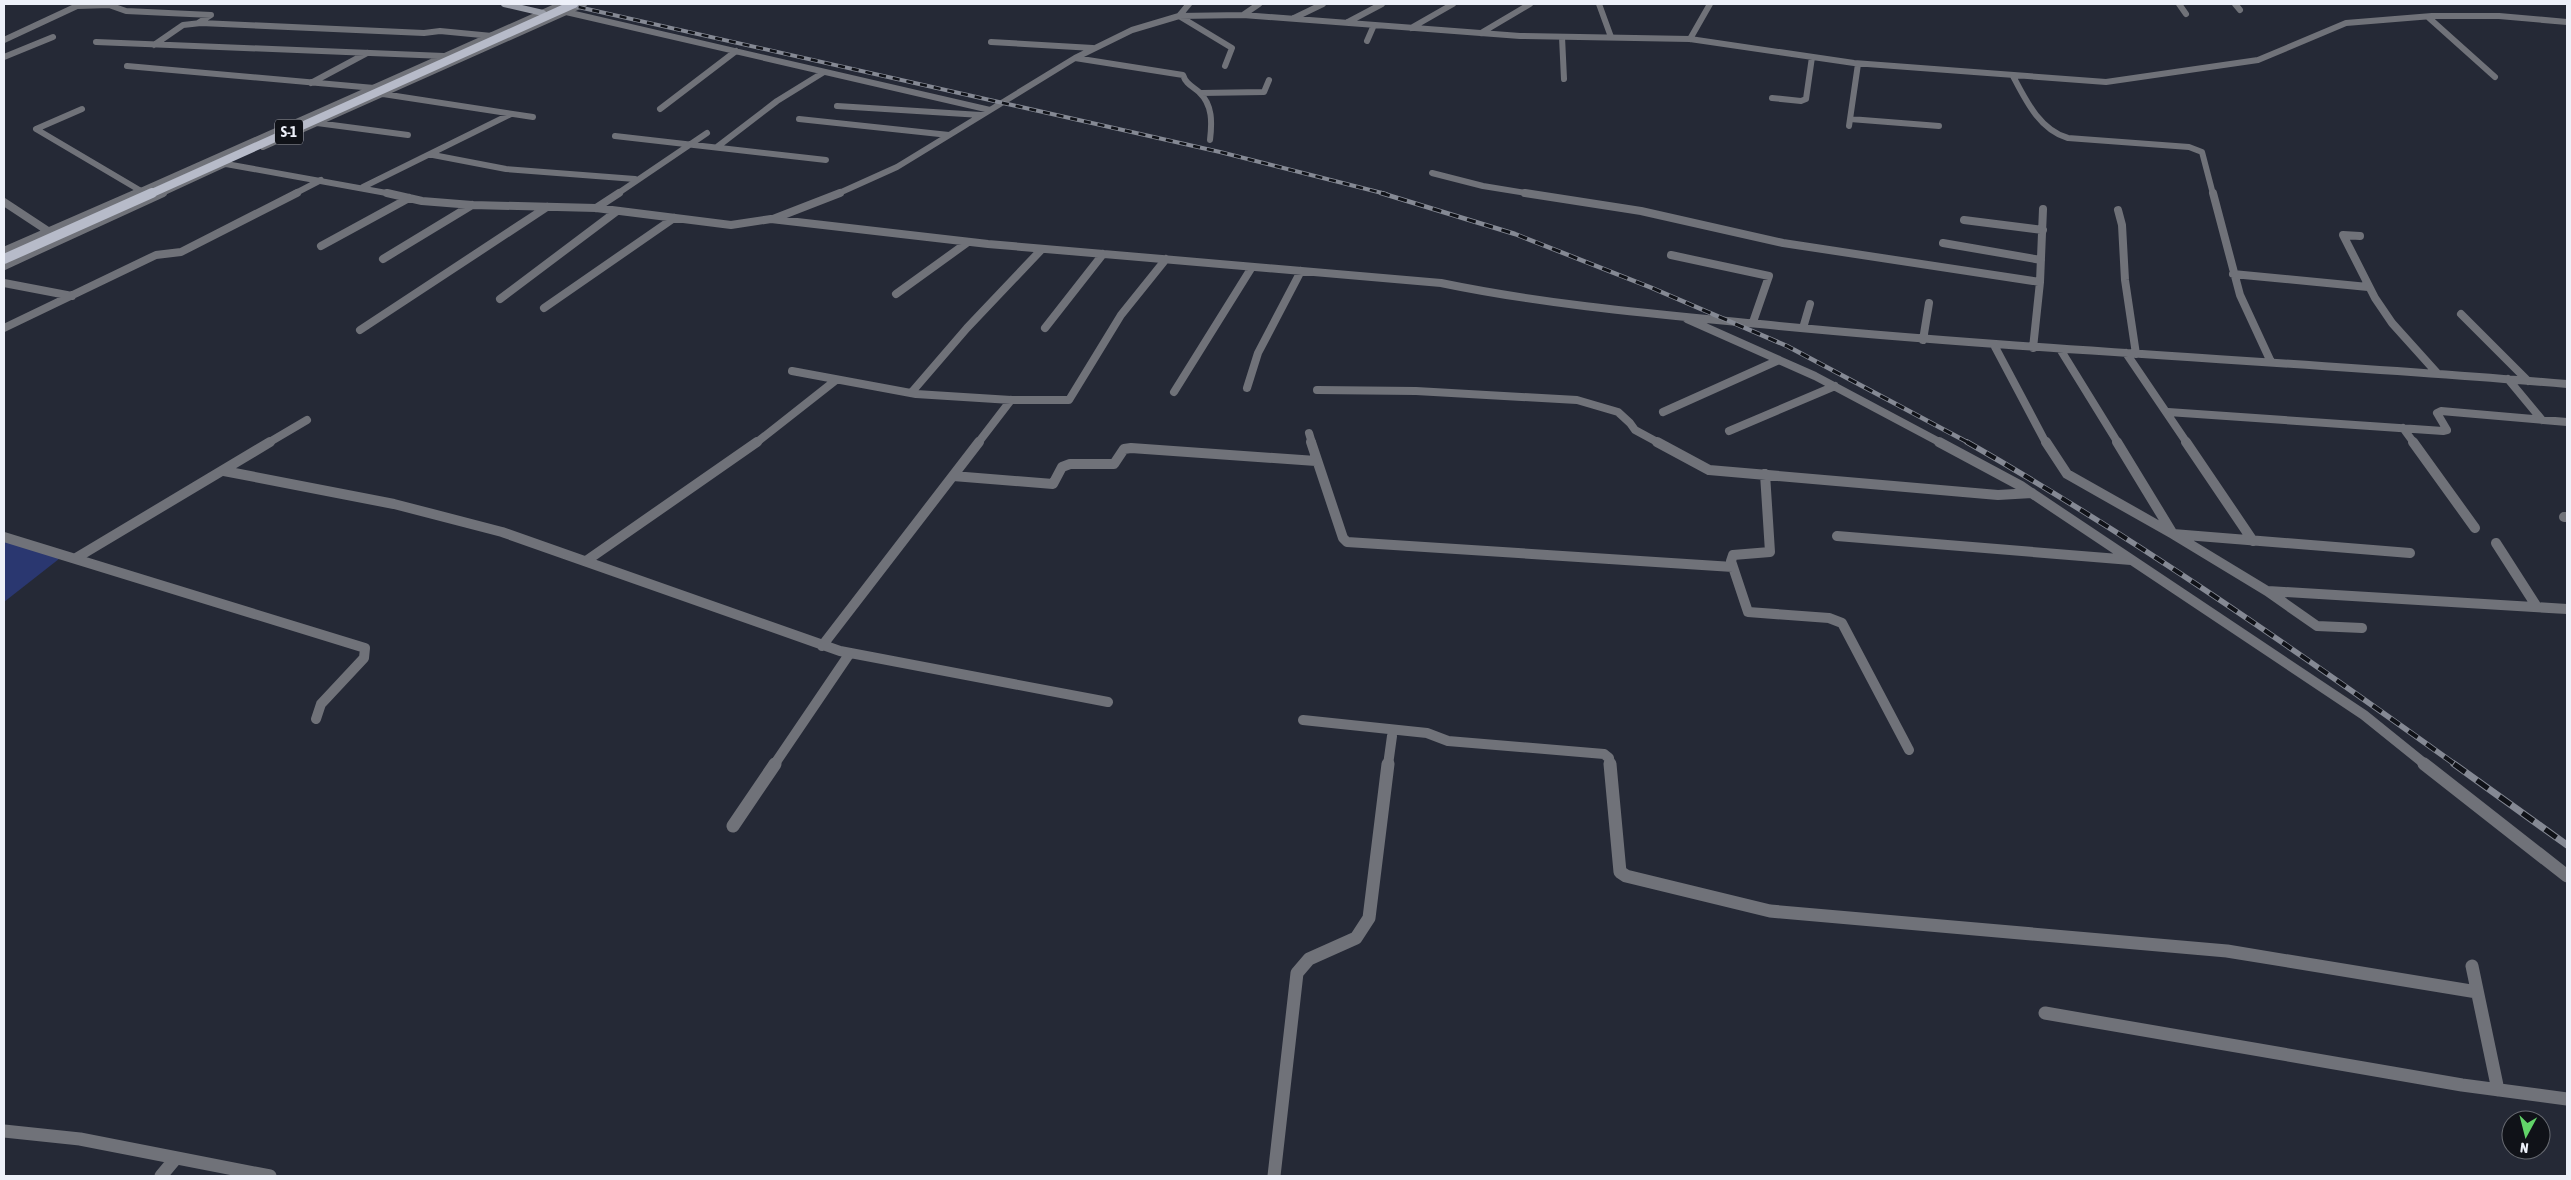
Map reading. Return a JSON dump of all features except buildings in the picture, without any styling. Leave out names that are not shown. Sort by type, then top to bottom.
[{"type":"main road","name":"S-1","points":[[4,259],[574,4]]},
{"type":"street","points":[[504,4],[557,17]]},
{"type":"street","points":[[4,251],[494,36],[562,4]]},
{"type":"street","points":[[4,266],[226,164],[584,4]]},
{"type":"street","points":[[1179,16],[1189,4]]},
{"type":"street","points":[[1243,15],[1259,4]]},
{"type":"street","points":[[1293,18],[1322,4]]},
{"type":"street","points":[[1348,22],[1382,4]]},
{"type":"street","points":[[1411,28],[1453,4]]},
{"type":"street","points":[[1481,33],[1530,4]]},
{"type":"street","points":[[1599,4],[1611,37]]},
{"type":"street","points":[[1690,39],[1710,4]]},
{"type":"street","points":[[2179,4],[2186,14]]},
{"type":"street","points":[[2234,4],[2240,10]]},
{"type":"street","points":[[4,40],[77,6],[109,6],[126,11],[212,15],[197,23]]},
{"type":"street","points":[[566,12],[990,110]]},
{"type":"street","points":[[226,164],[363,187],[409,198],[472,205],[596,208],[731,225],[771,219],[812,205],[897,167],[1094,48],[1132,30],[1179,16],[1243,15],[1481,33],[1562,37],[1690,39],[1858,64],[2106,82],[2258,60],[2346,23],[2428,17],[2499,16],[2567,22]]},
{"type":"street","points":[[1179,16],[1232,48],[1225,66]]},
{"type":"street","points":[[2428,17],[2495,77]]},
{"type":"street","points":[[154,45],[183,25],[197,23],[424,33],[440,31],[494,36]]},
{"type":"street","points":[[1367,41],[1374,24]]},
{"type":"street","points":[[4,56],[53,37]]},
{"type":"street","points":[[1562,37],[1564,79]]},
{"type":"street","points":[[96,42],[447,56]]},
{"type":"street","points":[[991,42],[1094,48]]},
{"type":"street","points":[[660,109],[736,51]]},
{"type":"street","points":[[311,83],[368,53]]},
{"type":"street","points":[[1772,98],[1801,101],[1806,99],[1812,57]]},
{"type":"street","points":[[1076,58],[1111,65],[1180,73],[1189,87],[1201,94],[1212,113],[1210,140]]},
{"type":"street","points":[[1858,64],[1850,122],[1939,126]]},
{"type":"street","points":[[127,66],[375,88]]},
{"type":"street","points":[[717,147],[777,101],[824,72]]},
{"type":"street","points":[[2013,76],[2024,97],[2055,135],[2068,138],[2199,149],[2202,152],[2233,274],[2246,309],[2271,362]]},
{"type":"street","points":[[1201,94],[1264,92],[1269,80]]},
{"type":"street","points":[[383,94],[533,117]]},
{"type":"street","points":[[837,106],[981,115]]},
{"type":"street","points":[[82,109],[36,128],[141,191]]},
{"type":"street","points":[[363,187],[511,114]]},
{"type":"street","points":[[799,119],[949,135]]},
{"type":"street","points":[[317,123],[408,135]]},
{"type":"street","points":[[596,208],[636,179],[707,133]]},
{"type":"street","points":[[615,136],[826,160]]},
{"type":"street","points":[[432,154],[506,169],[636,179]]},
{"type":"street","points":[[1432,173],[1484,186],[1641,211],[1783,244],[2040,282]]},
{"type":"street","points":[[4,328],[156,255],[181,252],[320,180]]},
{"type":"street","points":[[321,246],[409,198]]},
{"type":"street","points":[[4,202],[48,232]]},
{"type":"street","points":[[383,259],[472,205]]},
{"type":"street","points":[[360,330],[547,207]]},
{"type":"street","points":[[2033,348],[2040,282],[2044,209]]},
{"type":"street","points":[[2118,210],[2122,225],[2125,280],[2136,354]]},
{"type":"street","points":[[500,298],[617,211]]},
{"type":"street","points":[[544,308],[674,218]]},
{"type":"street","points":[[771,219],[968,242],[1441,283],[1480,290],[1680,316],[1923,340],[2437,373],[2567,384]]},
{"type":"street","points":[[1964,220],[2043,230]]},
{"type":"street","points":[[2360,236],[2343,235],[2368,287],[2392,323],[2437,373]]},
{"type":"street","points":[[896,294],[968,242]]},
{"type":"street","points":[[1943,243],[2041,260]]},
{"type":"street","points":[[911,393],[967,328],[1042,249]]},
{"type":"street","points":[[1045,328],[1103,254]]},
{"type":"street","points":[[1671,255],[1769,276],[1753,322]]},
{"type":"street","points":[[792,371],[911,393],[1011,400],[1069,400],[1121,315],[1166,259]]},
{"type":"street","points":[[1174,392],[1252,267]]},
{"type":"street","points":[[1247,388],[1258,353],[1301,271]]},
{"type":"street","points":[[2233,274],[2368,287]]},
{"type":"street","points":[[4,282],[72,296]]},
{"type":"street","points":[[1803,328],[1810,304]]},
{"type":"street","points":[[1923,340],[1929,304]]},
{"type":"street","points":[[2460,314],[2528,381]]},
{"type":"street","points":[[1680,316],[1835,386],[1935,438],[2032,493],[2364,715],[2507,831],[2567,876]]},
{"type":"street","points":[[1994,345],[2049,448],[2067,474],[2267,591],[2317,626],[2362,628]]},
{"type":"street","points":[[2060,349],[2172,534]]},
{"type":"street","points":[[2126,353],[2168,412],[2253,541]]},
{"type":"street","points":[[1663,412],[1779,360]]},
{"type":"street","points":[[2508,379],[2542,420]]},
{"type":"street","points":[[586,561],[766,436],[836,380]]},
{"type":"street","points":[[1729,431],[1835,386]]},
{"type":"street","points":[[1317,390],[1416,391],[1577,400],[1601,405],[1624,415],[1631,421],[1635,430],[1708,470],[1998,495],[2032,493]]},
{"type":"street","points":[[822,646],[1011,400]]},
{"type":"street","points":[[2168,412],[2446,430],[2437,413],[2441,411],[2567,422]]},
{"type":"street","points":[[76,558],[307,420]]},
{"type":"street","points":[[2403,428],[2475,528]]},
{"type":"street","points":[[1309,432],[1316,461],[1343,538],[1347,542],[1733,567]]},
{"type":"street","points":[[952,476],[1053,484],[1062,467],[1114,464],[1124,450],[1131,448],[1316,461]]},
{"type":"street","points":[[224,471],[394,504],[502,532],[822,646],[1108,702]]},
{"type":"street","points":[[1764,474],[1770,552],[1733,555],[1731,561],[1748,612],[1829,618],[1842,623],[1909,750]]},
{"type":"street","points":[[2172,534],[2410,553]]},
{"type":"street","points":[[1837,536],[2132,560]]},
{"type":"street","points":[[4,537],[365,648],[364,658],[321,704],[316,719]]},
{"type":"street","points":[[2496,543],[2538,607]]},
{"type":"street","points":[[2267,591],[2567,609]]},
{"type":"street","points":[[734,826],[850,653]]},
{"type":"street","points":[[1303,720],[1427,732],[1448,741],[1604,754],[1609,758],[1620,872],[1626,876],[1770,911],[2227,951],[2478,992]]},
{"type":"street","points":[[1274,1176],[1297,973],[1309,959],[1356,938],[1369,918],[1392,736]]},
{"type":"street","points":[[2472,966],[2498,1090]]},
{"type":"street","points":[[2045,1013],[2498,1090],[2567,1099]]},
{"type":"street","points":[[4,1132],[80,1139],[270,1176]]},
{"type":"street","points":[[161,1176],[176,1158]]},
{"type":"shaded area","points":[[4,541],[64,555],[4,602]]},
{"type":"railway","points":[[565,4],[1220,152],[1386,194]]},
{"type":"railway","points":[[1381,193],[1515,234],[1652,288],[1787,346],[1969,443]]},
{"type":"railway","points":[[1967,442],[2093,517],[2216,597],[2456,765]]},
{"type":"railway","points":[[2454,764],[2567,845]]}]
